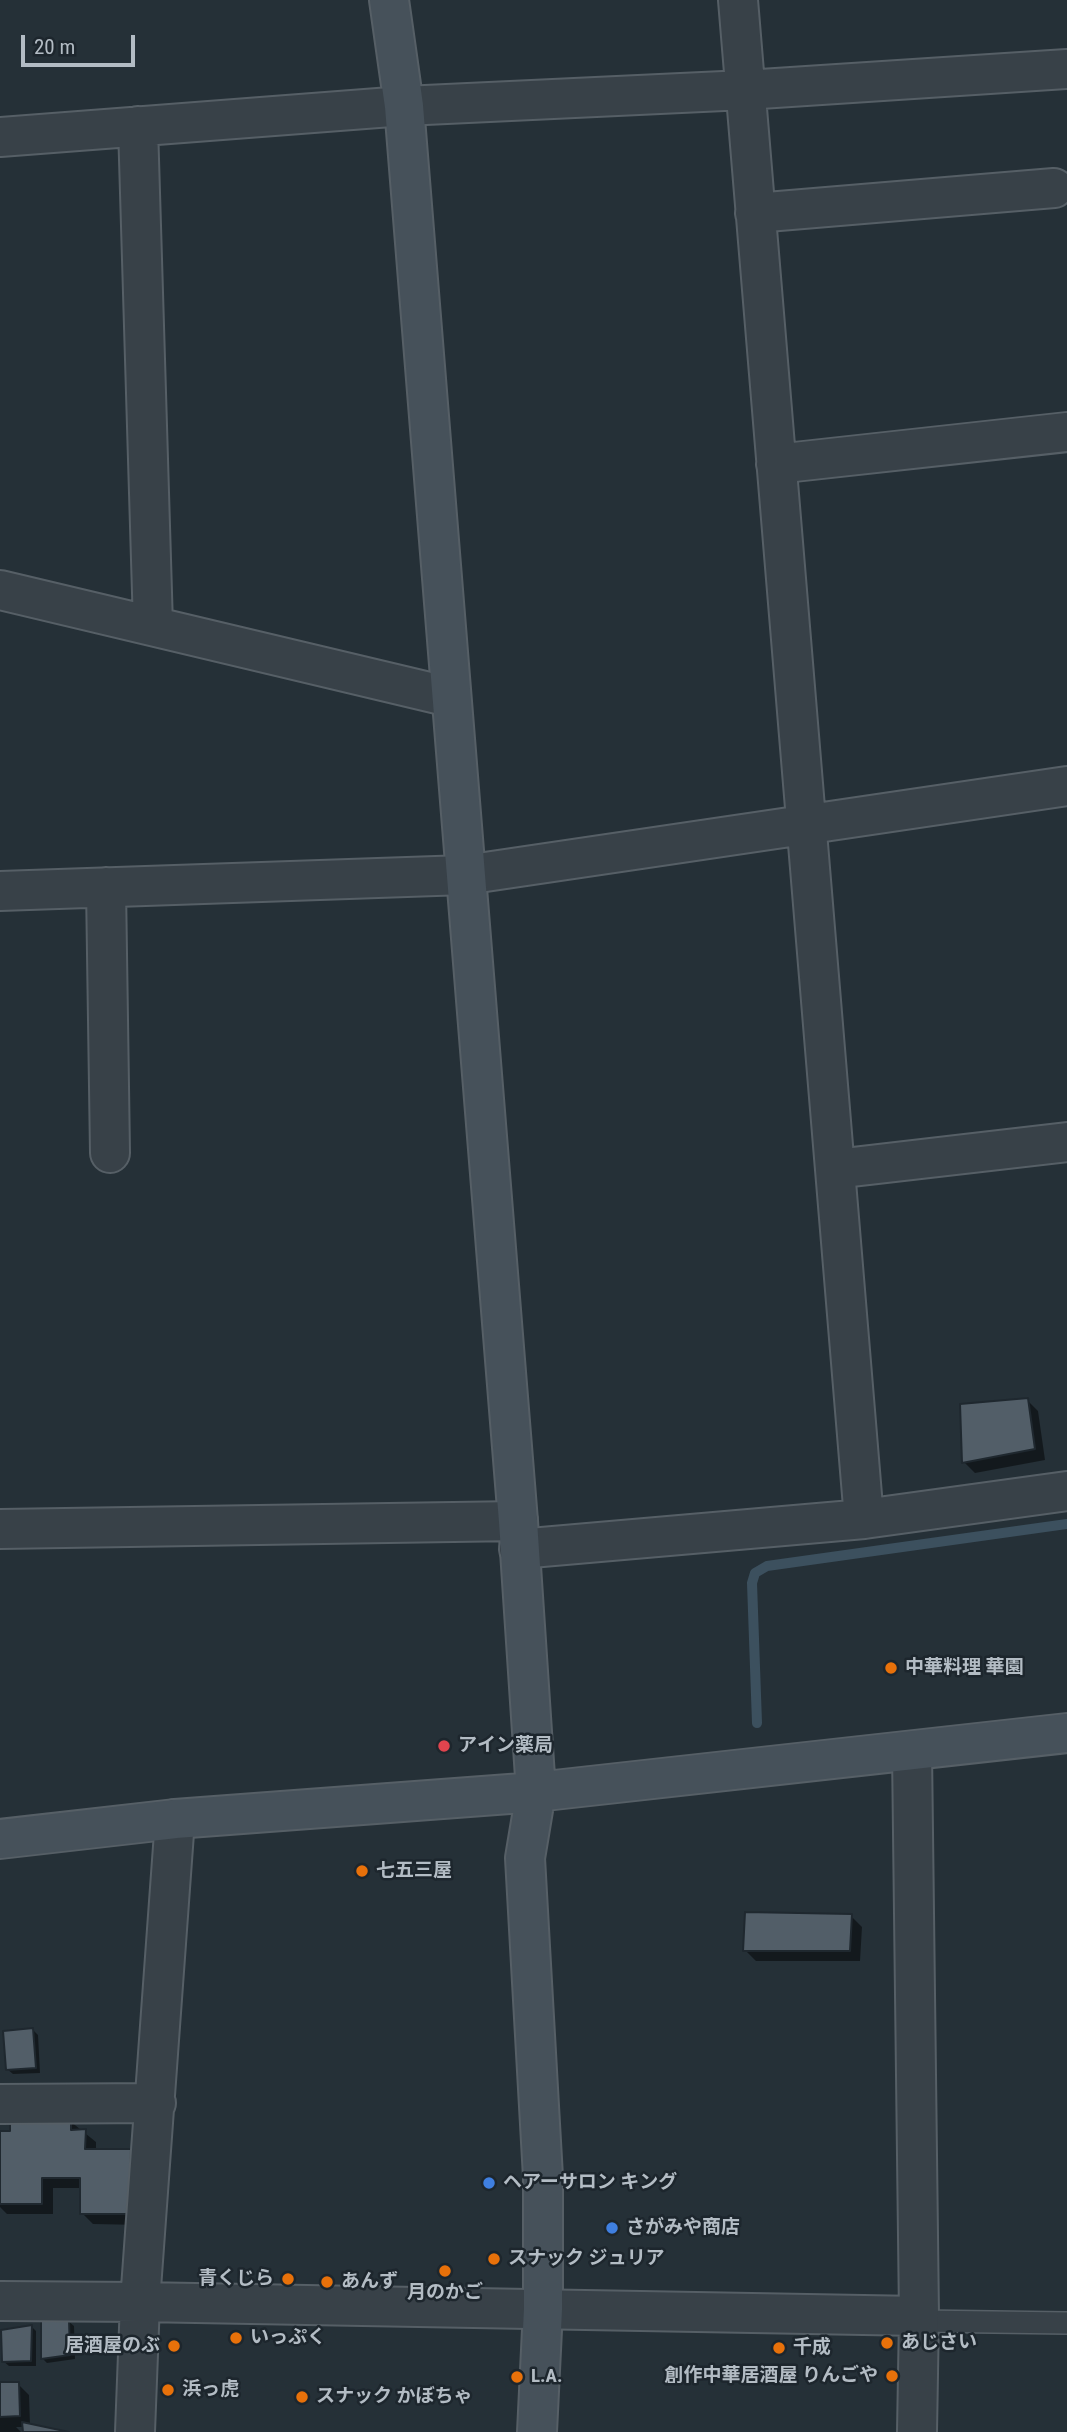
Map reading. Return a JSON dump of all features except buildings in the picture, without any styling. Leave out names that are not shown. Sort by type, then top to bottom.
[{"type":"street","points":[[388,0],[404,106],[519,1535],[536,1792],[525,1858],[543,2177],[543,2309],[537,2432]]},
{"type":"street","points":[[738,0],[864,1519]]},
{"type":"street","points":[[0,136],[404,106],[745,90],[1067,69]]},
{"type":"street","points":[[138,126],[153,626]]},
{"type":"street","points":[[755,212],[1054,188]]},
{"type":"street","points":[[776,464],[1067,432]]},
{"type":"street","points":[[0,590],[450,696]]},
{"type":"street","points":[[0,891],[465,875],[1067,786]]},
{"type":"street","points":[[106,887],[110,1153]]},
{"type":"street","points":[[835,1169],[1067,1142]]},
{"type":"street","points":[[0,1529],[519,1535],[864,1519],[1067,1491]]},
{"type":"street","points":[[0,1839],[175,1819],[536,1792],[1067,1734]]},
{"type":"street","points":[[912,1752],[919,2319],[916,2432]]},
{"type":"street","points":[[135,2432],[140,2302],[175,1819]]},
{"type":"street","points":[[0,2104],[156,2103]]},
{"type":"street","points":[[0,2301],[543,2309],[919,2319]]},
{"type":"lane","points":[[919,2319],[1067,2323]]},
{"type":"waterway","points":[[757,1723],[752,1583],[755,1573],[767,1566],[1067,1524]]},
{"type":"place","name":"中華料理 華園","points":[[891,1668]]},
{"type":"place","name":"アイン薬局","points":[[444,1746]]},
{"type":"place","name":"七五三屋","points":[[362,1871]]},
{"type":"place","name":"ヘアーサロン キング","points":[[489,2183]]},
{"type":"place","name":"さがみや商店","points":[[612,2228]]},
{"type":"place","name":"スナック ジュリア","points":[[494,2259]]},
{"type":"place","name":"月のかご","points":[[445,2271]]},
{"type":"place","name":"青くじら","points":[[288,2279]]},
{"type":"place","name":"あんず","points":[[327,2282]]},
{"type":"place","name":"いっぷく","points":[[236,2338]]},
{"type":"place","name":"あじさい","points":[[887,2343]]},
{"type":"place","name":"居酒屋のぶ","points":[[174,2346]]},
{"type":"place","name":"千成","points":[[779,2348]]},
{"type":"place","name":"創作中華居酒屋 りんごや","points":[[892,2376]]},
{"type":"place","name":"L.A.","points":[[517,2377]]},
{"type":"place","name":"浜っ虎","points":[[168,2390]]},
{"type":"place","name":"スナック かぼちゃ","points":[[302,2397]]}]
